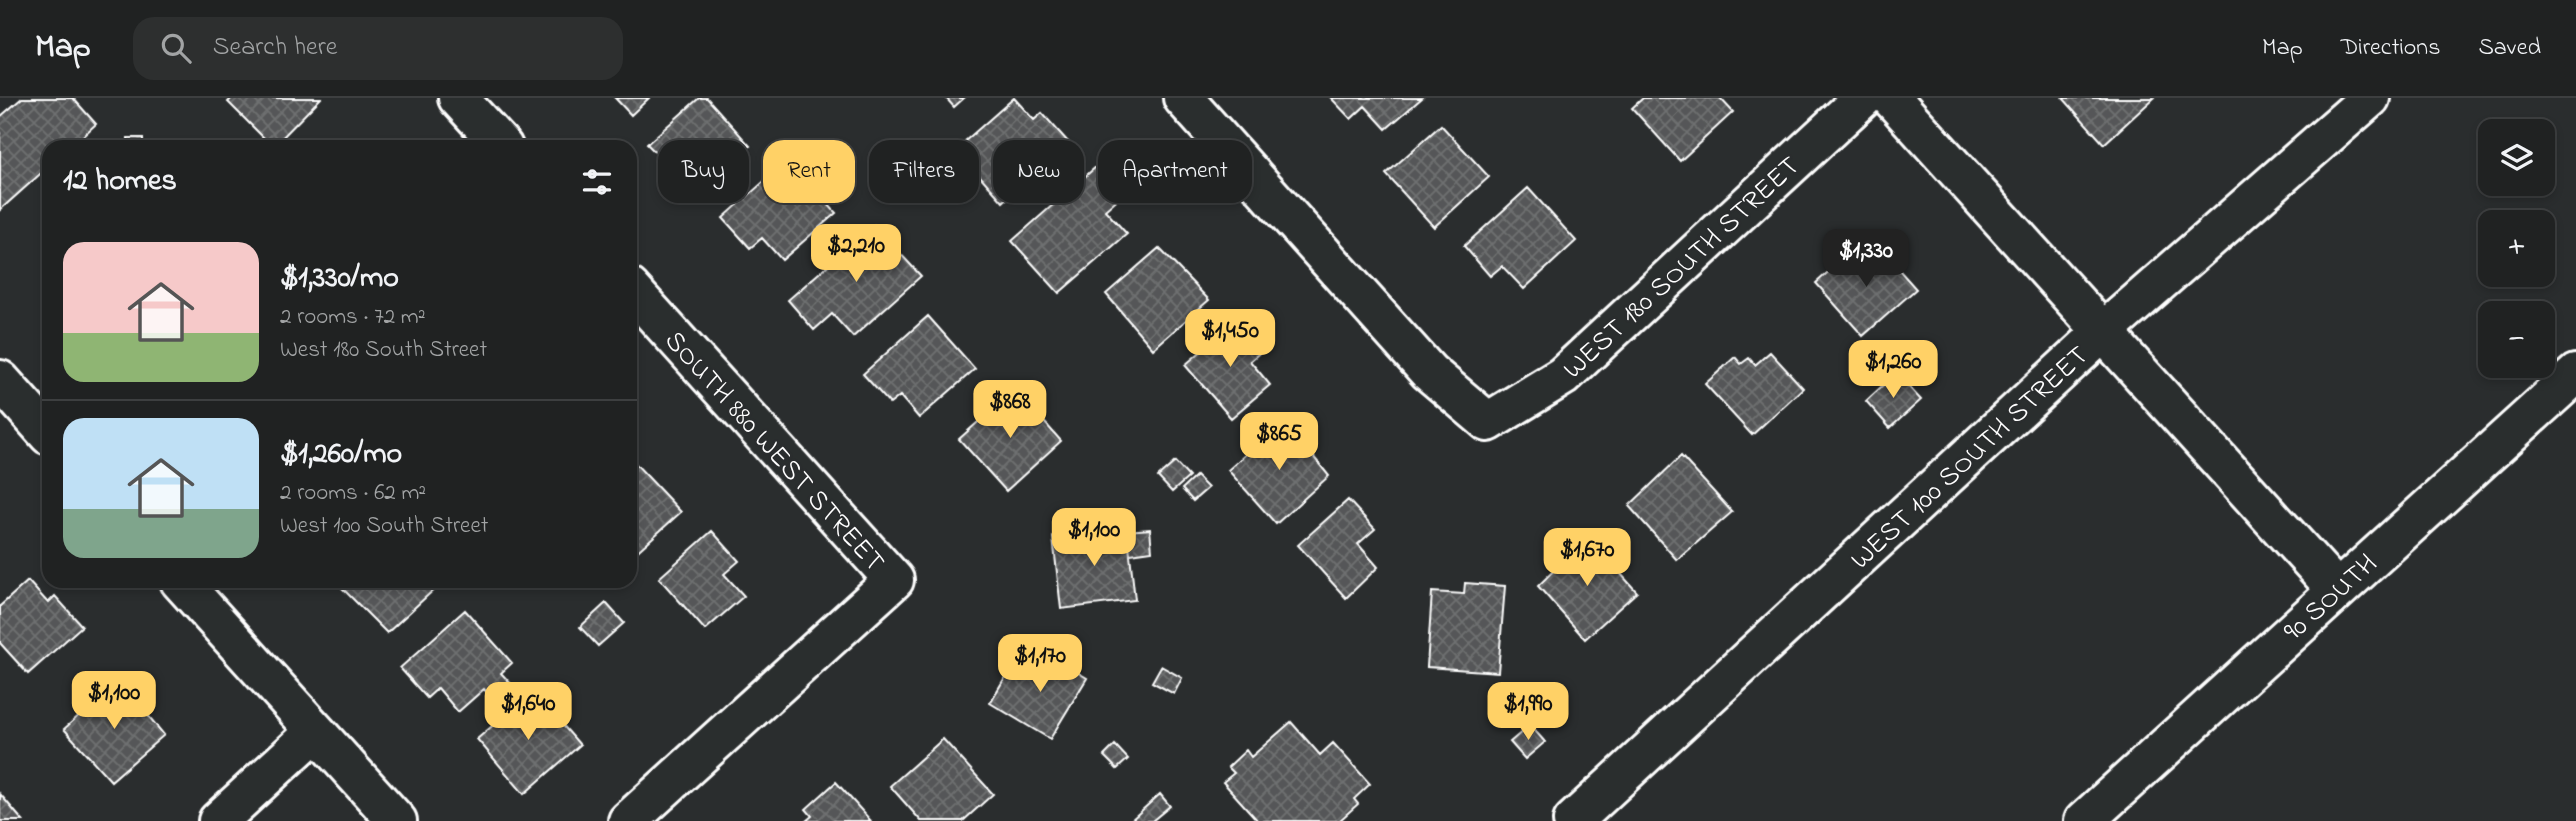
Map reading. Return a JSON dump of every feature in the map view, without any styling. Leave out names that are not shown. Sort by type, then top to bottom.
[{"type":"street","points":[[458,98],[497,140]]},
{"type":"street","name":"WEST 180 SOUTH STREET","points":[[1183,98],[1429,372],[1488,422],[1563,376],[1863,98]]},
{"type":"street","points":[[1891,98],[2336,589]]},
{"type":"street","name":"WEST 100 SOUTH STREET","points":[[1573,821],[2104,331],[2370,98]]},
{"type":"street","name":"SOUTH 880 WEST STREET","points":[[628,821],[894,580],[637,296]]},
{"type":"street","name":"90 SOUTH","points":[[2084,821],[2336,589],[2576,374]]},
{"type":"street","points":[[0,380],[42,427]]},
{"type":"street","points":[[186,588],[397,821]]},
{"type":"street","points":[[218,821],[314,732]]},
{"type":"building","points":[[22,98],[73,98],[96,124],[79,140],[42,140],[42,172],[0,210],[0,117]]},
{"type":"building","points":[[232,98],[321,98],[280,140],[266,140],[228,102]]},
{"type":"building","points":[[615,98],[649,98],[631,115]]},
{"type":"building","points":[[699,98],[707,98],[745,140],[658,140],[658,155],[647,144]]},
{"type":"building","points":[[946,98],[964,98],[954,107]]},
{"type":"building","points":[[1014,98],[1034,120],[1042,113],[1066,140],[993,140],[993,191],[979,175],[979,140],[966,140]]},
{"type":"building","points":[[1331,98],[1422,98],[1386,129],[1365,106],[1351,119]]},
{"type":"building","points":[[1643,98],[1720,98],[1733,112],[1680,161],[1632,108]]},
{"type":"building","points":[[2063,98],[2154,98],[2104,144]]},
{"type":"building","points":[[1441,125],[1489,177],[1434,227],[1386,174]]},
{"type":"building","points":[[1098,167],[1098,203],[1113,203],[1105,210],[1127,234],[1059,293],[1012,241],[1055,203],[1084,203],[1084,177]]},
{"type":"building","points":[[763,182],[763,203],[827,203],[836,213],[782,260],[762,238],[750,248],[723,218],[740,203],[749,203],[749,195]]},
{"type":"building","points":[[1528,188],[1576,241],[1524,289],[1502,266],[1490,276],[1464,246]]},
{"type":"building","points":[[874,225],[921,276],[853,337],[832,314],[814,330],[788,300]]},
{"type":"building","points":[[1876,244],[1916,289],[1863,336],[1816,283],[1845,257],[1853,266]]},
{"type":"building","points":[[1159,248],[1209,300],[1153,349],[1106,294]]},
{"type":"building","points":[[928,316],[975,369],[919,418],[900,396],[890,404],[863,374]]},
{"type":"building","points":[[1239,319],[1264,349],[1250,361],[1270,385],[1231,418],[1185,365]]},
{"type":"building","points":[[1770,352],[1803,388],[1752,435],[1705,384],[1735,357],[1741,364],[1749,358],[1755,365]]},
{"type":"building","points":[[1896,373],[1921,400],[1890,428],[1866,401]]},
{"type":"building","points":[[1015,389],[1061,441],[1006,491],[959,439]]},
{"type":"building","points":[[1284,420],[1329,476],[1276,524],[1228,470]]},
{"type":"building","points":[[1681,456],[1732,512],[1677,560],[1629,506]]},
{"type":"building","points":[[1175,462],[1189,477],[1172,492],[1158,477]]},
{"type":"building","points":[[637,465],[681,512],[637,552]]},
{"type":"building","points":[[1196,476],[1208,488],[1193,501],[1182,489]]},
{"type":"building","points":[[1348,500],[1375,529],[1358,544],[1378,567],[1346,598],[1298,545]]},
{"type":"building","points":[[1127,528],[1135,600],[1061,609],[1053,537]]},
{"type":"building","points":[[1150,529],[1152,551],[1130,554],[1127,531]]},
{"type":"building","points":[[712,531],[739,561],[724,574],[744,596],[705,630],[659,578]]},
{"type":"building","points":[[1588,537],[1637,592],[1585,639],[1538,586]]},
{"type":"building","points":[[28,581],[48,603],[55,596],[82,626],[28,674],[0,643],[0,606]]},
{"type":"building","points":[[1465,583],[1505,586],[1498,672],[1427,667],[1432,592],[1464,594]]},
{"type":"building","points":[[342,588],[436,588],[387,633]]},
{"type":"building","points":[[606,603],[624,623],[598,646],[580,627]]},
{"type":"building","points":[[465,610],[512,663],[501,673],[512,685],[494,701],[484,689],[458,712],[438,688],[427,698],[400,668]]},
{"type":"building","points":[[1042,651],[1087,678],[1050,739],[990,703],[1010,669],[1018,674],[1025,663],[1032,667]]},
{"type":"building","points":[[1161,666],[1182,678],[1174,694],[1152,682]]},
{"type":"building","points":[[119,680],[164,735],[111,781],[64,729]]},
{"type":"building","points":[[533,691],[580,745],[524,794],[477,739]]},
{"type":"building","points":[[1291,722],[1320,755],[1333,743],[1370,784],[1354,799],[1358,804],[1339,821],[1258,821],[1223,782],[1234,773],[1228,767],[1246,750],[1251,757]]},
{"type":"building","points":[[1530,725],[1545,742],[1525,759],[1510,742]]},
{"type":"building","points":[[943,739],[993,794],[963,821],[921,821],[890,786]]},
{"type":"building","points":[[1115,745],[1128,759],[1117,769],[1104,756]]},
{"type":"building","points":[[836,782],[871,821],[806,821],[812,816],[806,809]]},
{"type":"building","points":[[0,794],[23,821],[0,821]]},
{"type":"building","points":[[1160,794],[1170,806],[1152,821],[1130,821]]}]
